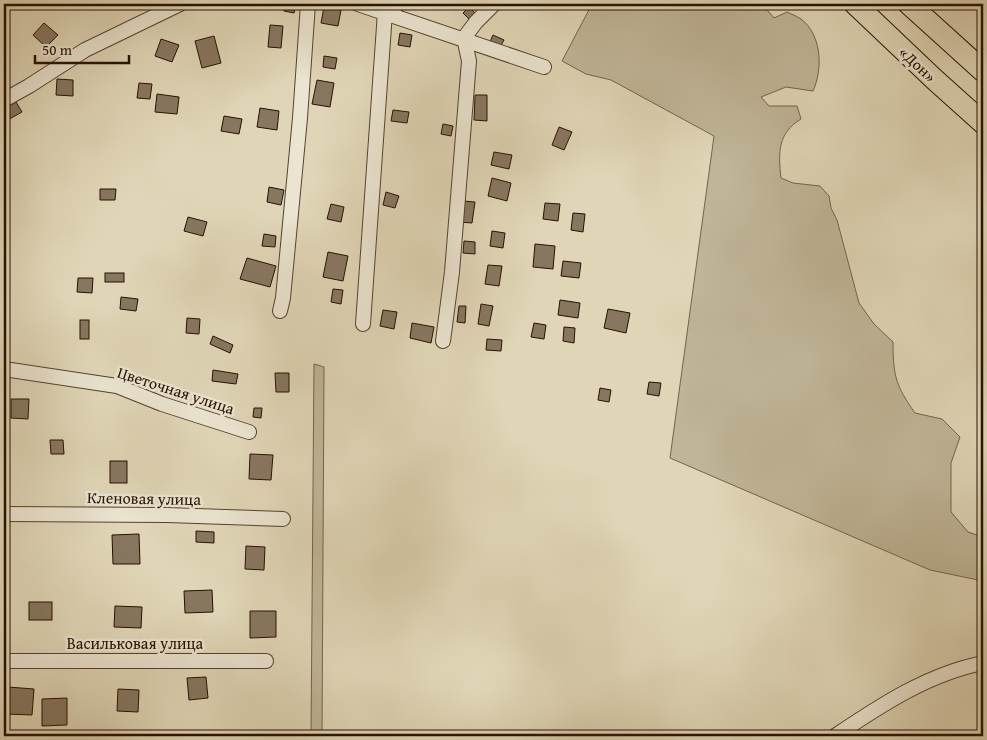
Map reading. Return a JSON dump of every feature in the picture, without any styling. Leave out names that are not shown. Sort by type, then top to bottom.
[{"type":"highway","name":"«Дон»","points":[[855,4],[983,123]]},
{"type":"highway","points":[[909,4],[983,71]]},
{"type":"street","points":[[4,100],[85,50],[180,4]]},
{"type":"street","points":[[280,311],[283,298],[300,118],[308,4]]},
{"type":"street","points":[[358,4],[464,38],[544,67]]},
{"type":"street","points":[[385,12],[398,4]]},
{"type":"street","points":[[443,341],[452,272],[469,62],[464,38],[476,22],[494,4]]},
{"type":"street","points":[[363,324],[385,12]]},
{"type":"street","name":"Цветочная улица","points":[[4,369],[117,386],[162,404],[249,432]]},
{"type":"street","name":"Кленовая улица","points":[[4,514],[167,515],[283,519]]},
{"type":"street","name":"Васильковая улица","points":[[4,661],[266,661]]},
{"type":"street","points":[[835,736],[880,705],[935,678],[983,663]]},
{"type":"shaded area","points":[[592,4],[762,4],[774,18],[787,12],[799,18],[808,26],[817,43],[819,53],[818,73],[813,91],[786,87],[761,97],[769,106],[797,106],[801,119],[788,130],[781,144],[781,178],[793,183],[820,186],[829,196],[859,303],[874,324],[893,342],[895,372],[900,388],[915,413],[942,419],[960,437],[951,463],[951,512],[968,532],[983,537],[983,581],[930,570],[670,458],[714,136],[611,80],[586,74],[562,61]]},
{"type":"shaded area","points":[[314,364],[324,367],[322,736],[311,736]]},
{"type":"building","points":[[285,4],[296,4],[294,13],[284,11]]},
{"type":"building","points":[[324,7],[341,10],[338,26],[321,23]]},
{"type":"building","points":[[469,7],[475,13],[470,20],[463,13]]},
{"type":"building","points":[[44,23],[58,35],[46,47],[33,35]]},
{"type":"building","points":[[270,25],[283,26],[281,48],[268,47]]},
{"type":"building","points":[[400,33],[412,35],[410,47],[398,45]]},
{"type":"building","points":[[493,35],[504,40],[499,49],[489,44]]},
{"type":"building","points":[[214,36],[221,63],[202,68],[195,41]]},
{"type":"building","points":[[161,39],[179,45],[172,62],[155,56]]},
{"type":"building","points":[[324,56],[337,58],[335,69],[323,67]]},
{"type":"building","points":[[57,79],[73,80],[73,96],[56,95]]},
{"type":"building","points":[[317,80],[334,83],[330,107],[312,104]]},
{"type":"building","points":[[139,83],[152,84],[150,99],[137,98]]},
{"type":"building","points":[[157,94],[179,97],[177,114],[155,112]]},
{"type":"building","points":[[475,95],[487,95],[487,121],[474,120]]},
{"type":"building","points":[[16,102],[22,112],[4,122],[4,109]]},
{"type":"building","points":[[260,108],[279,111],[277,130],[257,127]]},
{"type":"building","points":[[393,110],[409,112],[407,123],[391,121]]},
{"type":"building","points":[[224,116],[242,119],[239,134],[221,131]]},
{"type":"building","points":[[443,124],[453,126],[451,136],[441,134]]},
{"type":"building","points":[[559,127],[572,132],[564,150],[552,145]]},
{"type":"building","points":[[494,152],[512,155],[509,169],[491,165]]},
{"type":"building","points":[[492,178],[511,183],[507,201],[488,196]]},
{"type":"building","points":[[269,187],[284,190],[281,205],[267,202]]},
{"type":"building","points":[[100,189],[116,189],[115,200],[100,200]]},
{"type":"building","points":[[386,192],[399,196],[395,208],[383,205]]},
{"type":"building","points":[[463,201],[475,202],[472,223],[460,222]]},
{"type":"building","points":[[545,203],[560,204],[558,221],[543,219]]},
{"type":"building","points":[[331,204],[344,207],[341,222],[327,219]]},
{"type":"building","points":[[573,213],[585,214],[583,232],[571,230]]},
{"type":"building","points":[[188,217],[207,222],[203,236],[184,231]]},
{"type":"building","points":[[492,231],[505,233],[503,248],[490,246]]},
{"type":"building","points":[[264,234],[276,236],[275,247],[262,246]]},
{"type":"building","points":[[464,241],[475,242],[475,254],[463,253]]},
{"type":"building","points":[[535,244],[555,246],[553,269],[533,267]]},
{"type":"building","points":[[328,252],[348,256],[343,281],[323,277]]},
{"type":"building","points":[[247,258],[276,266],[270,287],[240,279]]},
{"type":"building","points":[[563,261],[581,263],[579,278],[561,276]]},
{"type":"building","points":[[488,265],[502,266],[499,286],[485,284]]},
{"type":"building","points":[[105,273],[124,273],[124,282],[105,282]]},
{"type":"building","points":[[78,278],[93,278],[92,293],[77,292]]},
{"type":"building","points":[[333,289],[343,290],[341,304],[331,302]]},
{"type":"building","points":[[121,297],[138,299],[136,311],[120,309]]},
{"type":"building","points":[[560,300],[580,303],[578,318],[558,315]]},
{"type":"building","points":[[481,304],[493,306],[489,326],[478,324]]},
{"type":"building","points":[[459,306],[466,306],[465,323],[457,322]]},
{"type":"building","points":[[608,309],[630,313],[626,333],[604,328]]},
{"type":"building","points":[[383,310],[397,312],[394,329],[380,326]]},
{"type":"building","points":[[187,318],[200,319],[199,334],[186,333]]},
{"type":"building","points":[[80,320],[89,320],[89,339],[80,339]]},
{"type":"building","points":[[412,323],[434,327],[431,343],[410,338]]},
{"type":"building","points":[[534,323],[546,325],[544,339],[531,337]]},
{"type":"building","points":[[564,327],[575,328],[574,343],[563,341]]},
{"type":"building","points":[[213,336],[233,345],[230,353],[210,344]]},
{"type":"building","points":[[487,339],[502,340],[501,351],[486,350]]},
{"type":"building","points":[[213,370],[238,374],[236,384],[212,381]]},
{"type":"building","points":[[275,373],[289,373],[289,392],[276,392]]},
{"type":"building","points":[[649,382],[661,383],[659,396],[647,394]]},
{"type":"building","points":[[600,388],[611,390],[609,402],[598,400]]},
{"type":"building","points":[[11,399],[29,399],[28,419],[11,418]]},
{"type":"building","points":[[254,408],[262,408],[261,418],[253,417]]},
{"type":"building","points":[[50,440],[63,440],[64,454],[51,454]]},
{"type":"building","points":[[250,454],[273,455],[271,480],[249,479]]},
{"type":"building","points":[[110,461],[127,461],[127,483],[110,483]]},
{"type":"building","points":[[196,531],[214,532],[214,543],[196,542]]},
{"type":"building","points":[[139,534],[140,564],[113,564],[112,535]]},
{"type":"building","points":[[246,546],[265,547],[264,570],[245,569]]},
{"type":"building","points":[[212,590],[213,612],[185,613],[184,591]]},
{"type":"building","points":[[29,602],[52,602],[52,620],[29,620]]},
{"type":"building","points":[[115,606],[142,607],[141,628],[114,627]]},
{"type":"building","points":[[250,611],[276,611],[276,637],[250,638]]},
{"type":"building","points":[[206,677],[208,698],[189,700],[187,678]]},
{"type":"building","points":[[8,687],[34,689],[32,715],[6,714]]},
{"type":"building","points":[[118,689],[139,690],[138,712],[117,711]]},
{"type":"building","points":[[67,698],[67,725],[42,726],[42,699]]}]
